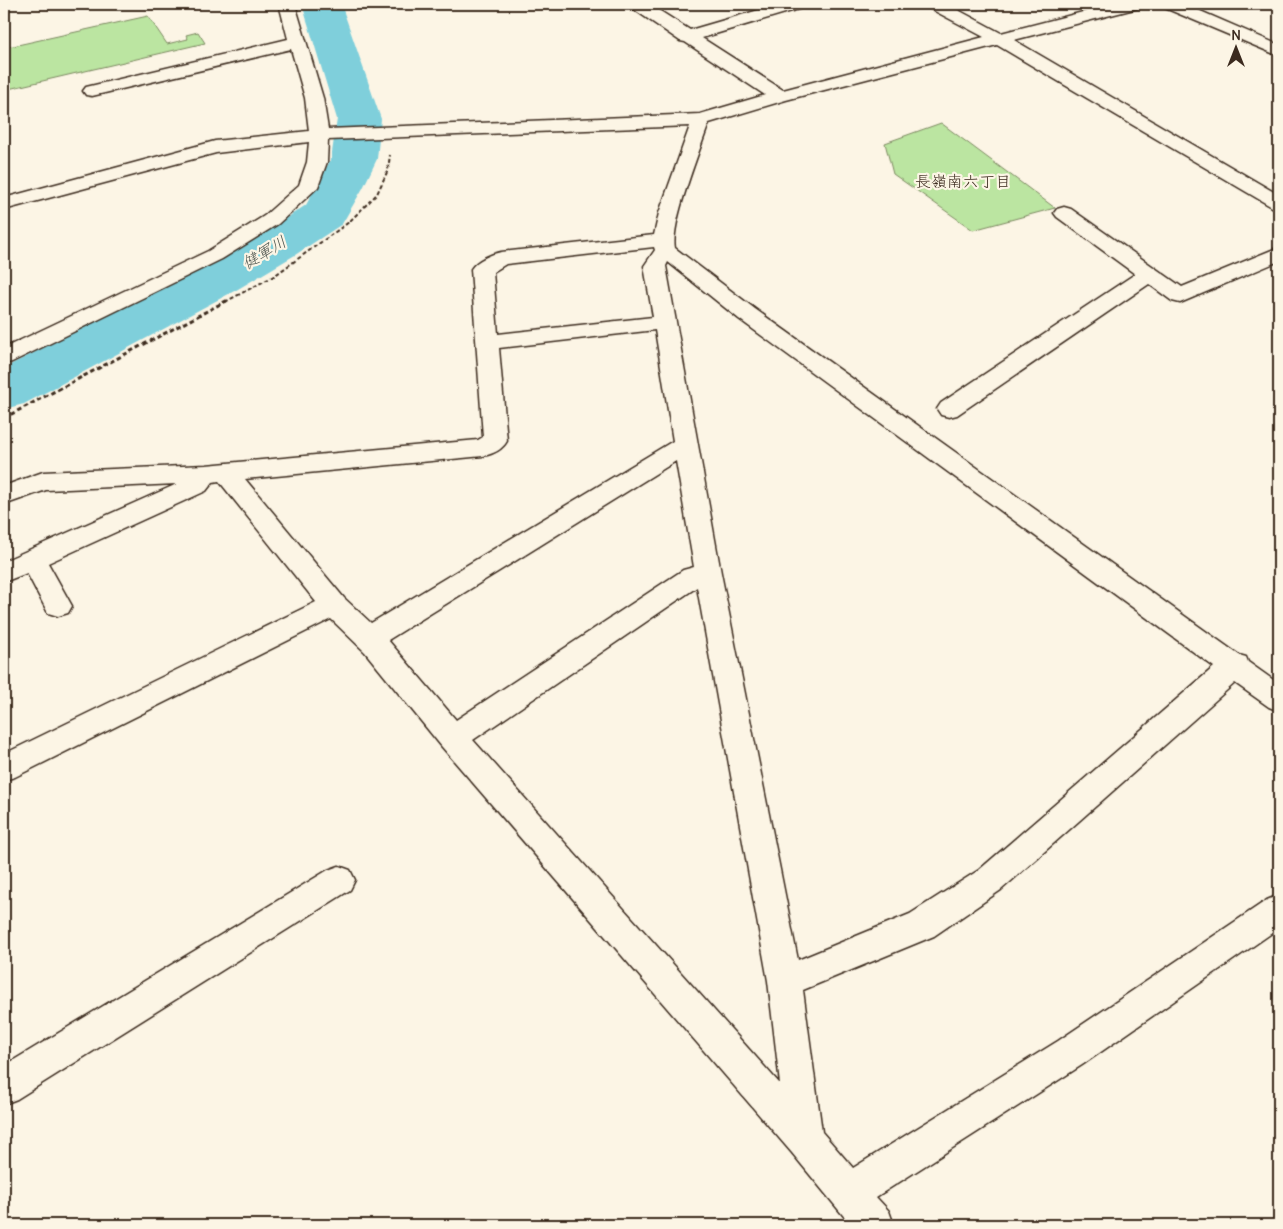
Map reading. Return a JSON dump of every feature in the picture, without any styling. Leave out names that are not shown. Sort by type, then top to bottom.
[{"type":"street","points":[[4,357],[215,255],[271,220],[308,187],[326,134],[287,4]]},
{"type":"street","points":[[638,4],[780,96]]},
{"type":"street","points":[[686,36],[796,4]]},
{"type":"street","points":[[935,4],[998,38],[1279,203]]},
{"type":"street","points":[[4,204],[215,147],[326,134],[701,120],[780,96],[1132,4]]},
{"type":"street","points":[[1171,4],[1279,51]]},
{"type":"street","points":[[92,91],[298,42]]},
{"type":"street","points":[[701,120],[669,213],[664,245],[655,266],[708,573],[785,981],[805,1140]]},
{"type":"street","points":[[1064,213],[1180,296],[1279,253]]},
{"type":"street","points":[[4,496],[43,481],[216,474],[483,448],[495,441],[486,342],[482,269],[501,258],[664,245],[747,314],[1236,665],[1279,699]]},
{"type":"street","points":[[948,409],[1150,274]]},
{"type":"street","points":[[486,342],[665,322]]},
{"type":"street","points":[[368,638],[686,444]]},
{"type":"street","points":[[4,572],[197,485],[216,474]]},
{"type":"street","points":[[216,474],[334,605],[368,638],[453,738],[805,1140],[875,1225]]},
{"type":"street","points":[[33,560],[58,606]]},
{"type":"street","points":[[453,738],[692,576],[708,573]]},
{"type":"street","points":[[4,768],[334,605]]},
{"type":"street","points":[[785,981],[922,925],[990,880],[1236,665]]},
{"type":"street","points":[[4,1086],[339,880]]},
{"type":"street","points":[[848,1193],[1070,1053],[1279,910]]},
{"type":"path","points":[[4,418],[274,276],[336,232],[349,222],[376,194],[388,170],[390,148],[382,132]]},
{"type":"green space","points":[[148,16],[167,44],[188,39],[186,35],[198,32],[205,43],[4,90],[4,48]]},
{"type":"green space","points":[[941,123],[1055,208],[973,230],[893,174],[885,143]]},
{"type":"waterway","name":"健軍川","points":[[4,391],[220,278],[278,245],[325,214],[354,159],[359,119],[321,4]]},
{"type":"district","name":"長嶺南六丁目","points":[[963,181]]}]
